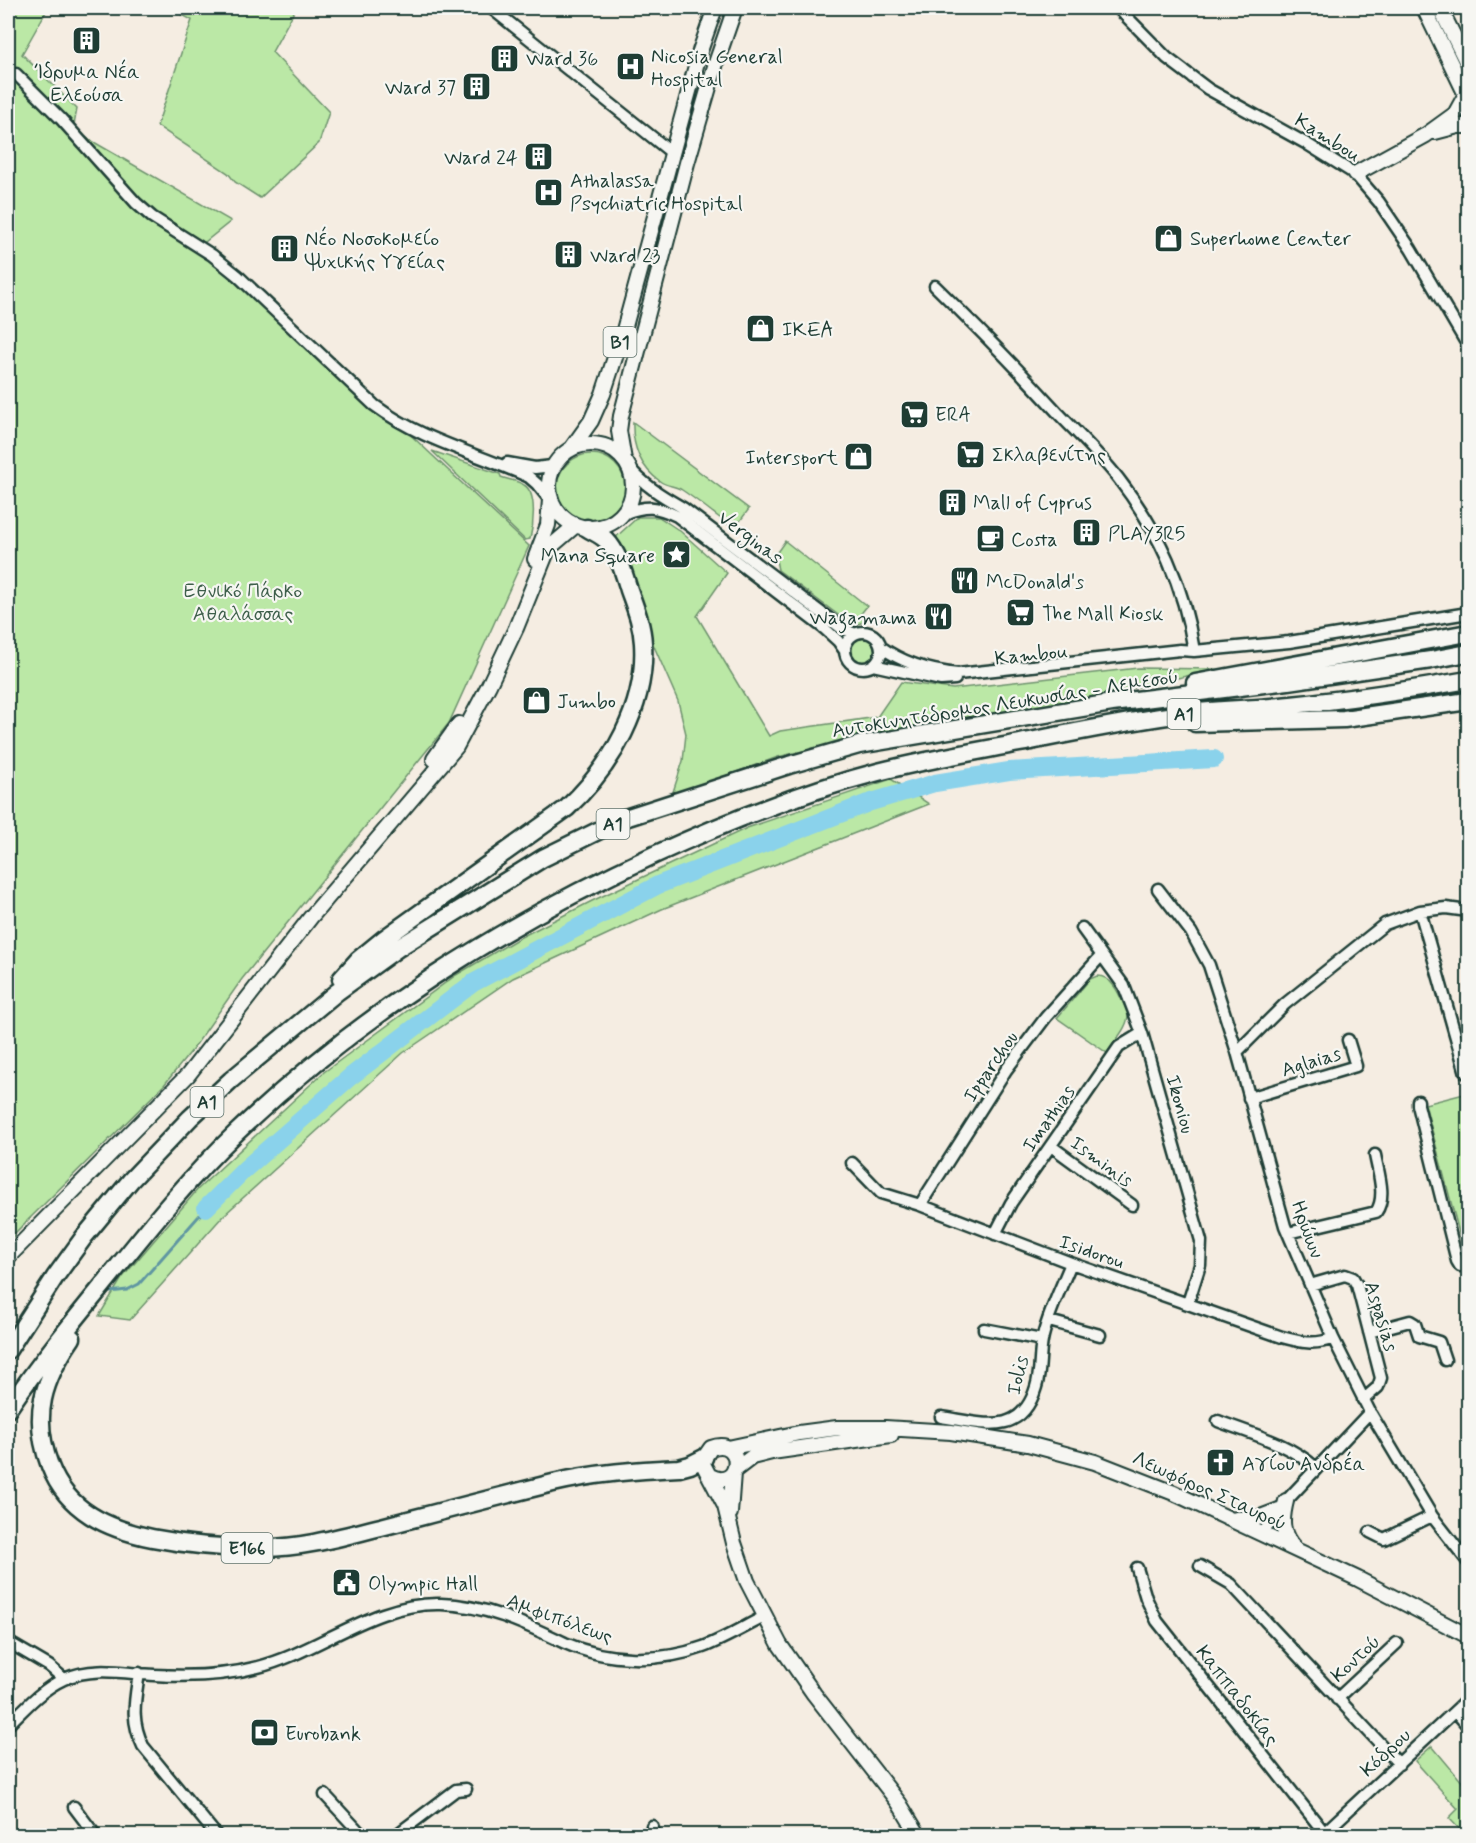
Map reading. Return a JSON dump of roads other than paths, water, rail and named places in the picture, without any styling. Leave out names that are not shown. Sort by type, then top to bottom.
[{"type":"highway","points":[[320,1005],[358,960],[376,945],[567,808],[593,782],[622,736],[641,684],[643,661],[640,626],[627,581],[610,545],[606,539],[581,527]]},
{"type":"highway","points":[[1112,704],[1193,683],[1468,633]]},
{"type":"highway","name":"Αυτοκινητόδρομος Λευκωσίας - Λεμεσού","points":[[8,1350],[72,1253],[131,1180],[190,1118],[231,1080],[362,972],[533,864],[621,819],[859,745],[1112,704],[1300,679],[1468,653]]},
{"type":"highway","name":"A1","points":[[8,1409],[47,1353],[155,1220],[232,1136],[269,1102],[369,1019],[518,922],[558,901],[714,827],[875,773],[1083,731],[1195,712],[1286,706],[1383,695],[1468,680]]},
{"type":"highway","points":[[1083,731],[1190,723],[1344,718],[1468,701]]},
{"type":"highway","name":"E166","points":[[155,1220],[53,1367],[42,1401],[43,1444],[55,1479],[77,1506],[104,1524],[138,1535],[171,1541],[219,1547],[267,1548],[329,1539],[555,1483],[604,1474],[679,1468],[704,1458]]},
{"type":"highway","points":[[8,1419],[26,1383]]},
{"type":"main road","name":"B1","points":[[552,466],[560,456],[571,449],[591,421],[603,394],[624,330],[700,51],[715,8]]},
{"type":"main road","name":"B1","points":[[624,513],[631,502],[633,477],[626,463],[619,431],[621,416],[687,163],[716,63],[735,8]]},
{"type":"main road","points":[[1355,174],[1426,135],[1455,114],[1467,96],[1424,8]]},
{"type":"main road","points":[[1440,8],[1468,65]]},
{"type":"main road","points":[[1426,135],[1458,126],[1468,126]]},
{"type":"main road","points":[[571,449],[585,444],[600,445],[613,450],[626,463]]},
{"type":"main road","points":[[233,1016],[247,990],[320,894],[440,752],[461,722],[504,636],[539,551],[548,525],[550,500],[548,485],[552,466]]},
{"type":"main road","points":[[550,500],[560,515],[581,527],[601,527],[615,522],[624,513]]},
{"type":"main road","points":[[8,1257],[188,1075],[311,917],[456,747],[516,628],[548,549],[581,527]]},
{"type":"main road","name":"Λεωφόρος Σταυρού","points":[[728,1448],[799,1433],[837,1428],[951,1432],[1028,1444],[1095,1462],[1174,1493],[1358,1579],[1468,1636]]},
{"type":"main road","name":"Λεωφόρος Σταυρού","points":[[734,1472],[752,1457],[772,1452],[920,1431]]},
{"type":"main road","points":[[730,1521],[736,1458],[728,1448],[723,1446],[711,1448],[704,1458],[705,1471],[721,1496],[747,1581],[764,1617],[780,1645],[814,1694],[900,1803],[919,1836]]},
{"type":"main road","points":[[710,1476],[719,1479],[734,1472]]},
{"type":"main road","points":[[1231,1519],[1250,1520],[1282,1506],[1283,1530],[1296,1550]]},
{"type":"street","points":[[491,8],[672,153]]},
{"type":"street","name":"Kambou","points":[[1118,8],[1167,58],[1208,88],[1355,174],[1379,202],[1411,249],[1468,346]]},
{"type":"street","points":[[16,74],[61,119],[136,203],[152,217],[212,255],[237,276],[374,405],[396,421],[438,442],[532,479],[550,500]]},
{"type":"street","points":[[935,286],[999,348],[1118,477],[1153,530],[1177,580],[1188,616],[1194,651]]},
{"type":"street","points":[[483,458],[535,468],[552,466]]},
{"type":"street","name":"Verginas","points":[[626,463],[637,477],[657,492],[682,508],[840,627],[855,634]]},
{"type":"street","name":"Verginas","points":[[624,513],[641,507],[659,508],[677,516],[825,630],[838,641],[845,651]]},
{"type":"street","name":"Kambou","points":[[881,647],[907,663],[958,674],[1180,650],[1194,651],[1289,642],[1468,613]]},
{"type":"street","points":[[866,632],[877,638],[881,647],[878,661],[873,665],[858,668],[847,658],[846,644],[855,634],[866,632]]},
{"type":"street","name":"Kambou","points":[[873,665],[941,680],[1177,657],[1194,651]]},
{"type":"street","name":"Ηρώων","points":[[1158,889],[1191,932],[1209,965],[1237,1052],[1288,1233],[1333,1338],[1363,1400],[1432,1516],[1468,1562]]},
{"type":"street","points":[[1237,1052],[1285,1004],[1385,924],[1420,911],[1446,908],[1468,910]]},
{"type":"street","points":[[1420,911],[1466,1073]]},
{"type":"street","name":"Ikoniou","points":[[1082,928],[1124,986],[1142,1033],[1201,1241],[1200,1265],[1188,1303]]},
{"type":"street","name":"Ipparchou","points":[[920,1205],[1006,1070],[1046,1017],[1101,956]]},
{"type":"street","name":"Imathias","points":[[995,1234],[1011,1203],[1119,1047],[1142,1033]]},
{"type":"street","name":"Aglaias","points":[[1249,1098],[1356,1066],[1348,1040]]},
{"type":"street","points":[[1418,1101],[1457,1261],[1460,1266],[1468,1266]]},
{"type":"street","name":"Isminis","points":[[1051,1146],[1132,1205]]},
{"type":"street","points":[[1288,1233],[1376,1212],[1381,1206],[1382,1198],[1375,1155]]},
{"type":"street","name":"Isidorou","points":[[852,1162],[881,1193],[920,1205],[1071,1263],[1300,1342],[1321,1344],[1333,1338]]},
{"type":"street","name":"Iolis","points":[[942,1417],[992,1425],[1009,1423],[1029,1406],[1037,1385],[1042,1340],[1071,1263]]},
{"type":"street","name":"Aspasias","points":[[1310,1285],[1345,1275],[1353,1278],[1357,1285],[1381,1378],[1378,1387],[1363,1400]]},
{"type":"street","points":[[1049,1321],[1100,1335]]},
{"type":"street","points":[[1369,1332],[1410,1322],[1415,1324],[1419,1336],[1440,1342],[1445,1360]]},
{"type":"street","points":[[984,1329],[1042,1340]]},
{"type":"street","points":[[1262,1534],[1282,1506],[1370,1412]]},
{"type":"street","points":[[1218,1421],[1285,1446],[1316,1468]]},
{"type":"street","points":[[1370,1532],[1384,1539],[1432,1516]]},
{"type":"street","points":[[1200,1566],[1231,1584],[1399,1764]]},
{"type":"street","name":"Καππαδοκίας","points":[[1137,1568],[1146,1598],[1157,1621],[1326,1834]]},
{"type":"street","name":"Αμφιπόλεως","points":[[8,1725],[39,1695],[64,1679],[98,1671],[196,1675],[256,1668],[298,1652],[369,1618],[401,1608],[438,1604],[466,1605],[495,1612],[595,1654],[627,1659],[672,1654],[702,1647],[764,1617]]},
{"type":"street","points":[[8,1642],[49,1666],[64,1679]]},
{"type":"street","name":"Κοντού","points":[[1337,1699],[1397,1643]]},
{"type":"street","points":[[139,1673],[134,1712],[143,1746],[210,1833]]},
{"type":"street","name":"Κόδρου","points":[[1326,1834],[1468,1699]]},
{"type":"street","points":[[1456,1712],[1468,1726]]},
{"type":"street","points":[[396,1836],[456,1790],[466,1789]]},
{"type":"street","points":[[325,1795],[363,1836]]},
{"type":"street","points":[[74,1807],[96,1836]]},
{"type":"waterway","points":[[206,1208],[245,1169],[350,1077],[473,983],[658,885],[868,803],[935,783],[1009,771],[1214,759]]},
{"type":"waterway","points":[[110,1292],[127,1290],[139,1284],[206,1208]]},
{"type":"place","name":"Ίδρυμα Νέα Ελεούσα","points":[[87,40]]},
{"type":"place","name":"Ward 36","points":[[505,58]]},
{"type":"place","name":"Nicosia General Hospital","points":[[630,67]]},
{"type":"place","name":"Ward 37","points":[[477,87]]},
{"type":"place","name":"Ward 24","points":[[539,157]]},
{"type":"place","name":"Athalassa Psychiatric Hospital","points":[[549,192]]},
{"type":"place","name":"Superhome Center","points":[[1169,238]]},
{"type":"place","name":"Νέο Νοσοκομείο Ψυχικής Υγείας","points":[[284,249]]},
{"type":"place","name":"Ward 23","points":[[569,255]]},
{"type":"place","name":"IKEA","points":[[761,329]]},
{"type":"place","name":"ERA","points":[[914,414]]},
{"type":"place","name":"Σκλαβενίτης","points":[[971,454]]},
{"type":"place","name":"Intersport","points":[[859,457]]},
{"type":"place","name":"Mall of Cyprus","points":[[952,502]]},
{"type":"place","name":"PLAY3R5","points":[[1087,533]]},
{"type":"place","name":"Costa","points":[[990,539]]},
{"type":"place","name":"Mana Square","points":[[676,555]]},
{"type":"place","name":"McDonald's","points":[[965,581]]},
{"type":"place","name":"The Mall Kiosk","points":[[1021,613]]},
{"type":"place","name":"Wagamama","points":[[938,617]]},
{"type":"place","name":"Jumbo","points":[[536,701]]},
{"type":"place","name":"Αγίου Ανδρέα","points":[[1221,1463]]},
{"type":"place","name":"Olympic Hall","points":[[347,1583]]},
{"type":"place","name":"Eurobank","points":[[264,1733]]},
{"type":"park label","name":"Εθνικό Πάρκο Αθαλάσσας","points":[[243,602]]}]
